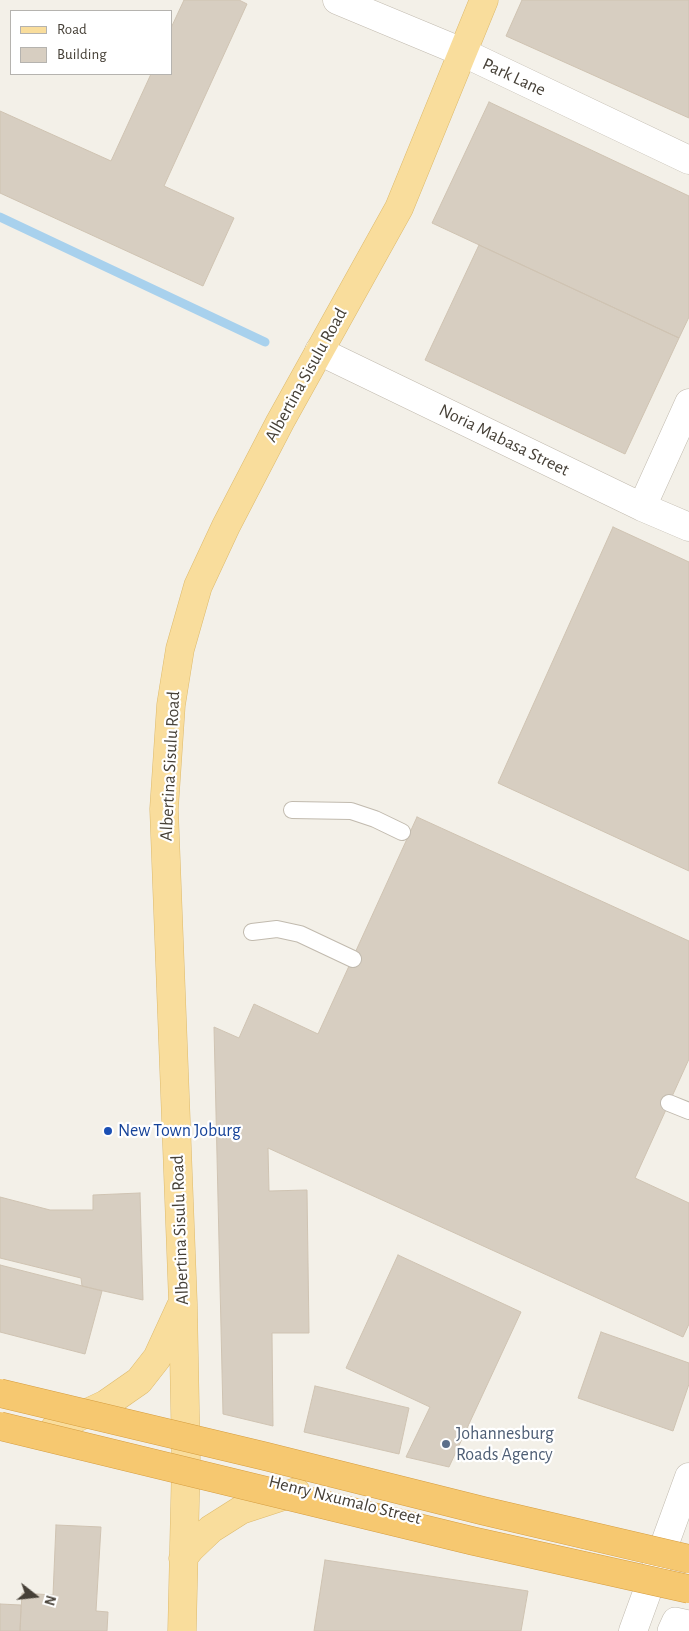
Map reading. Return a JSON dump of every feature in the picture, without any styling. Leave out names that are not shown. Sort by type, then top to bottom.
[{"type":"highway","points":[[0,1393],[264,1456],[484,1512],[689,1559]]},
{"type":"highway","points":[[0,1426],[473,1541],[689,1587]]},
{"type":"main road","name":"Albertina Sisulu Road","points":[[182,1631],[186,1460],[183,1303],[164,809],[171,706],[180,650],[198,586],[226,526],[280,422],[399,208],[484,0]]},
{"type":"main road","points":[[55,1428],[106,1404],[139,1381],[157,1358],[183,1303]]},
{"type":"main road","points":[[183,1558],[211,1529],[241,1510],[304,1490]]},
{"type":"street","name":"Park Lane","points":[[337,0],[462,52],[689,160]]},
{"type":"street","name":"Noria Mabasa Street","points":[[319,351],[642,507],[689,527]]},
{"type":"street","points":[[642,507],[689,403]]},
{"type":"street","name":"Henry Nxumalo Street","points":[[0,1414],[689,1587]]},
{"type":"street","points":[[633,1631],[689,1477]]},
{"type":"street","points":[[670,1631],[675,1620],[689,1623]]},
{"type":"lane","points":[[292,810],[351,811],[375,819],[402,832]]},
{"type":"lane","points":[[252,932],[277,929],[300,934],[353,959]]},
{"type":"lane","points":[[669,1103],[689,1111]]},
{"type":"building","points":[[184,0],[239,0],[247,4],[164,186],[234,218],[203,286],[0,193],[0,111],[111,161],[151,75],[172,75],[172,26]]},
{"type":"building","points":[[522,0],[689,0],[689,118],[506,36]]},
{"type":"building","points":[[489,102],[689,196],[689,317],[679,338],[432,223]]},
{"type":"building","points":[[479,245],[679,338],[625,454],[425,360]]},
{"type":"building","points":[[613,527],[689,562],[689,871],[498,783]]},
{"type":"building","points":[[417,817],[689,941],[689,1059],[635,1178],[689,1203],[689,1324],[683,1337],[268,1148],[269,1191],[307,1190],[309,1333],[272,1333],[273,1426],[223,1414],[214,1027],[239,1038],[254,1004],[318,1034]]},
{"type":"building","points":[[140,1193],[143,1300],[82,1286],[81,1278],[0,1258],[0,1197],[50,1210],[93,1210],[93,1195]]},
{"type":"building","points":[[398,1255],[521,1312],[449,1467],[406,1457],[430,1407],[346,1368]]},
{"type":"building","points":[[0,1265],[102,1291],[85,1354],[0,1332]]},
{"type":"building","points":[[601,1332],[689,1363],[689,1384],[673,1431],[578,1398]]},
{"type":"building","points":[[315,1386],[409,1408],[399,1454],[304,1432]]},
{"type":"building","points":[[56,1525],[101,1527],[96,1611],[108,1612],[107,1631],[20,1631],[22,1593],[53,1595]]},
{"type":"building","points":[[325,1560],[528,1591],[521,1631],[314,1631]]},
{"type":"building","points":[[0,1604],[21,1605],[20,1631],[0,1631]]},
{"type":"waterway","points":[[0,217],[265,342]]},
{"type":"place","name":"New Town Joburg","points":[[108,1131]]},
{"type":"place","name":"Johannesburg Roads Agency","points":[[446,1444]]}]
